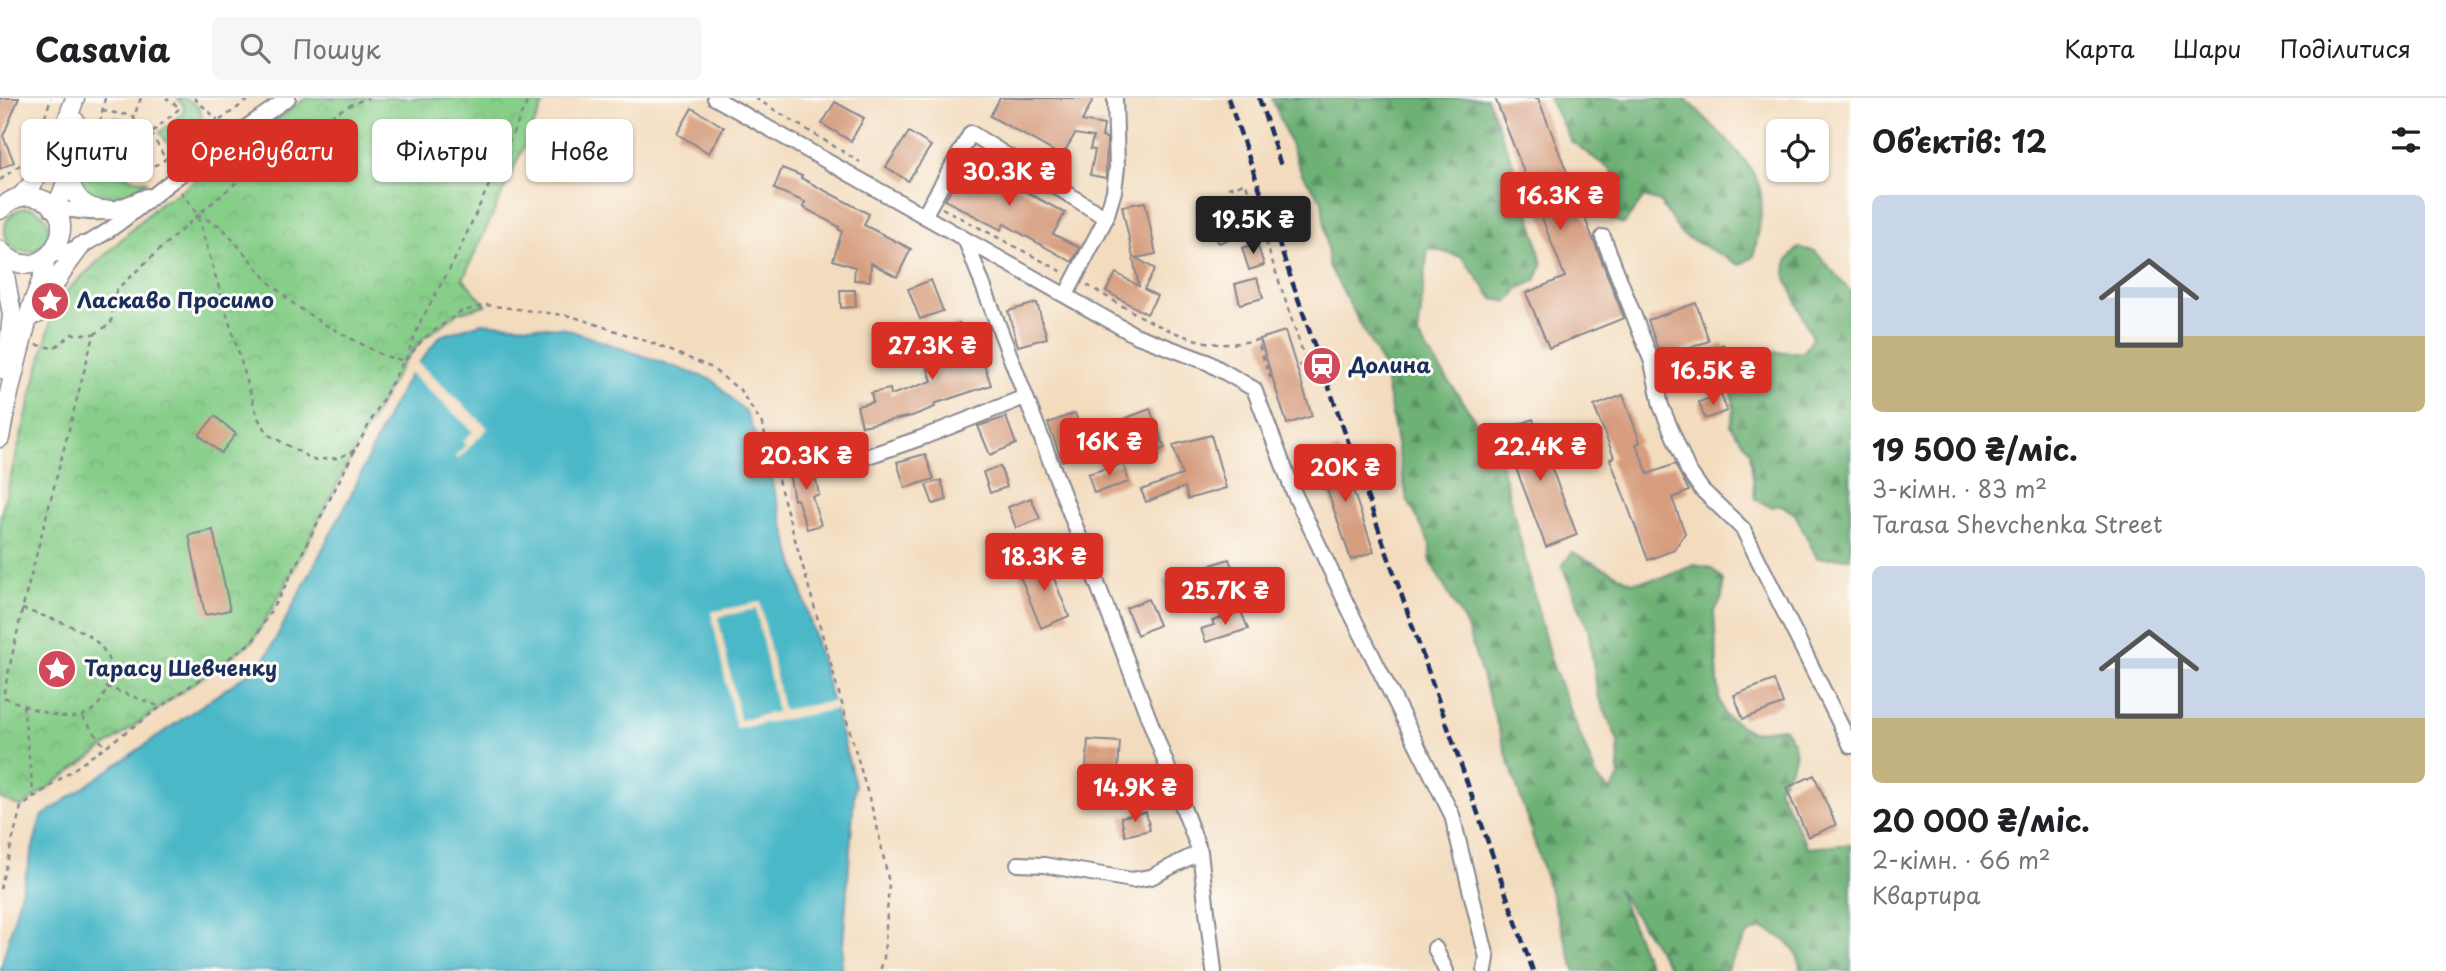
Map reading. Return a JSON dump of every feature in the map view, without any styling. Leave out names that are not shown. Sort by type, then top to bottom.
[{"type":"main road","points":[[5,201],[46,167],[64,131],[76,98]]},
{"type":"main road","points":[[74,119],[76,98]]},
{"type":"main road","points":[[1,251],[9,259],[24,264],[35,263],[47,257],[58,243],[61,233],[55,210],[64,182]]},
{"type":"main road","points":[[70,182],[78,199],[94,209],[111,210]]},
{"type":"main road","points":[[5,201],[35,197],[55,210]]},
{"type":"main road","points":[[6,403],[57,280],[81,246]]},
{"type":"main road","points":[[0,438],[6,403],[12,315],[1,251]]},
{"type":"main road","points":[[30,343],[31,308],[47,257]]},
{"type":"main road","points":[[0,289],[12,315]]},
{"type":"street","points":[[47,257],[81,246],[123,221],[161,190],[288,98]]},
{"type":"street","points":[[715,98],[928,209],[966,241],[1135,335],[1207,362],[1254,389],[1294,493],[1452,815],[1487,958],[1485,971]]},
{"type":"street","points":[[1066,295],[1106,218],[1117,167],[1115,98]]},
{"type":"street","points":[[928,209],[971,133],[1106,218]]},
{"type":"street","points":[[55,210],[67,208],[91,213],[111,210],[161,190]]},
{"type":"street","points":[[1603,237],[1651,362],[1661,406],[1688,470],[1702,490],[1743,529],[1851,746]]},
{"type":"street","points":[[966,241],[1199,852],[1214,971]]},
{"type":"street","points":[[845,464],[921,438],[1025,397]]},
{"type":"street","points":[[1018,864],[1044,865],[1132,880],[1151,877],[1199,852]]},
{"type":"street","points":[[1435,948],[1446,971]]},
{"type":"path","points":[[0,180],[28,159],[51,98]]},
{"type":"path","points":[[105,98],[99,128],[108,154],[116,163],[144,170],[166,160],[153,137]]},
{"type":"path","points":[[134,119],[141,98]]},
{"type":"path","points":[[153,131],[180,108],[166,98]]},
{"type":"path","points":[[194,98],[217,119]]},
{"type":"path","points":[[220,119],[251,98]]},
{"type":"path","points":[[30,343],[54,348],[72,334],[95,334],[111,324],[117,289],[197,214],[269,155],[320,122],[368,98]]},
{"type":"path","points":[[0,889],[21,807],[253,641],[282,592],[355,450],[405,361],[421,320],[453,263],[529,98]]},
{"type":"path","points":[[755,98],[869,167]]},
{"type":"path","points":[[102,111],[134,116]]},
{"type":"path","points":[[160,163],[164,169]]},
{"type":"path","points":[[1228,188],[1245,183],[1248,189],[1306,362],[1297,367]]},
{"type":"path","points":[[181,191],[197,214],[258,418],[269,435],[314,460],[338,458],[355,450]]},
{"type":"path","points":[[928,209],[1075,278],[1141,316],[1177,333],[1220,344],[1257,340],[1269,377],[1272,376]]},
{"type":"path","points":[[197,214],[221,226],[269,282],[295,304],[322,323],[384,356],[405,361]]},
{"type":"path","points":[[405,361],[424,338],[460,312],[486,305],[571,316],[652,343],[710,367],[740,390],[762,424],[877,826],[889,884],[884,958],[880,971]]},
{"type":"path","points":[[22,610],[80,631],[96,640],[110,663],[105,695],[94,708],[82,716],[68,719],[3,697],[22,610],[95,334]]},
{"type":"path","points":[[107,687],[162,708]]},
{"type":"path","points":[[23,705],[34,799]]},
{"type":"path","points":[[82,716],[105,748]]},
{"type":"green space","points":[[306,98],[546,98],[536,119],[526,119],[526,142],[512,172],[512,119],[372,119],[372,182],[507,182],[463,279],[486,305],[460,312],[424,338],[402,364],[282,592],[253,641],[21,807],[0,798],[0,518],[56,301],[160,203],[193,182],[358,182],[358,119],[278,119]]},
{"type":"green space","points":[[1272,98],[1487,98],[1519,180],[1542,265],[1535,281],[1519,288],[1509,302],[1493,299],[1462,257],[1428,248],[1418,336],[1499,455],[1550,658],[1597,778],[1610,791],[1619,777],[1618,741],[1598,696],[1588,628],[1562,566],[1572,552],[1632,582],[1663,578],[1694,565],[1711,568],[1723,580],[1722,598],[1714,612],[1719,699],[1725,715],[1750,732],[1783,728],[1790,737],[1795,758],[1778,788],[1808,848],[1851,844],[1851,971],[1801,971],[1793,948],[1763,928],[1747,935],[1726,971],[1672,971],[1617,888],[1651,971],[1575,971],[1466,625],[1430,561],[1430,543],[1407,499],[1383,366],[1329,266],[1322,201],[1302,174]]},
{"type":"green space","points":[[1549,98],[1685,98],[1737,152],[1759,186],[1762,203],[1754,256],[1740,265],[1681,234],[1660,202],[1644,197],[1624,224],[1609,219],[1612,171],[1571,141]]},
{"type":"green space","points":[[187,99],[194,103],[202,117],[176,119],[184,112],[183,104],[178,100]]},
{"type":"green space","points":[[167,126],[167,141],[166,142],[160,132]]},
{"type":"green space","points":[[77,182],[146,182],[113,202],[85,200]]},
{"type":"green space","points":[[27,208],[36,209],[43,214],[48,221],[48,239],[43,246],[36,251],[27,252],[18,251],[11,246],[6,239],[5,230],[6,221],[11,214],[18,209]]},
{"type":"green space","points":[[1798,248],[1815,251],[1851,292],[1850,558],[1817,558],[1795,514],[1781,505],[1771,507],[1755,499],[1750,451],[1730,425],[1734,410],[1733,377],[1755,352],[1804,352],[1812,338],[1786,278],[1787,261]]},
{"type":"water","points":[[481,323],[563,328],[713,380],[747,414],[769,472],[855,784],[841,971],[0,971],[41,817],[263,663],[353,491],[391,408],[409,376],[440,336]]},
{"type":"pier","points":[[416,361],[488,428],[458,459],[455,456],[466,445],[463,442],[473,431],[408,371]]},
{"type":"pier","points":[[760,602],[783,710],[835,701],[837,709],[736,729],[711,612]],"holes":[[[756,609],[777,712],[740,720],[718,617]]]},
{"type":"building","points":[[0,98],[19,98],[3,136],[14,162],[0,169]]},
{"type":"building","points":[[1000,98],[1094,98],[1082,121],[1104,125],[1102,137],[1107,138],[1106,178],[1090,175],[1095,150],[1090,149],[1093,137],[1075,134],[1062,156],[990,116]]},
{"type":"building","points":[[1495,98],[1538,98],[1624,318],[1549,348],[1526,293],[1565,277]]},
{"type":"building","points":[[835,102],[864,118],[851,141],[822,124]]},
{"type":"building","points":[[692,108],[724,127],[709,153],[677,134]]},
{"type":"building","points":[[909,132],[931,146],[908,181],[886,167]]},
{"type":"building","points":[[967,160],[1065,213],[1053,234],[1080,248],[1072,262],[1004,224],[1001,230],[945,200]]},
{"type":"building","points":[[782,168],[802,176],[801,178],[869,214],[864,225],[911,249],[897,277],[871,263],[870,281],[854,280],[855,267],[833,260],[842,231],[839,227],[803,207],[805,202],[774,189]]},
{"type":"building","points":[[1145,202],[1156,254],[1136,258],[1155,269],[1144,289],[1157,296],[1147,314],[1106,291],[1116,273],[1139,286],[1122,206]]},
{"type":"building","points":[[1228,211],[1236,237],[1218,243],[1210,216]]},
{"type":"building","points":[[1257,243],[1264,265],[1249,270],[1242,248]]},
{"type":"building","points":[[1257,278],[1263,298],[1240,304],[1235,284]]},
{"type":"building","points":[[931,280],[943,311],[920,319],[908,289]]},
{"type":"building","points":[[840,290],[855,290],[856,307],[841,308]]},
{"type":"building","points":[[1037,303],[1047,338],[1018,346],[1008,311]]},
{"type":"building","points":[[1696,303],[1709,341],[1661,358],[1648,320]]},
{"type":"building","points":[[959,323],[975,360],[982,358],[991,385],[934,404],[935,407],[912,416],[862,426],[857,406],[873,402],[871,393],[890,389],[891,395],[932,381],[921,350],[946,342],[941,331]]},
{"type":"building","points":[[1285,331],[1312,416],[1287,424],[1260,339]]},
{"type":"building","points":[[1723,344],[1733,365],[1720,372],[1709,351]]},
{"type":"building","points":[[1721,394],[1727,411],[1705,419],[1699,402]]},
{"type":"building","points":[[1623,395],[1640,442],[1636,444],[1648,474],[1675,464],[1689,491],[1672,498],[1685,533],[1674,550],[1648,560],[1610,459],[1614,457],[1594,406]]},
{"type":"building","points":[[1150,409],[1165,448],[1139,458],[1123,419]]},
{"type":"building","points":[[1075,413],[1089,451],[1062,461],[1048,423]]},
{"type":"building","points":[[215,416],[236,434],[221,453],[199,435]]},
{"type":"building","points":[[1006,417],[1016,444],[990,455],[978,426]]},
{"type":"building","points":[[1533,419],[1577,535],[1546,547],[1502,431]]},
{"type":"building","points":[[1211,435],[1226,488],[1188,499],[1185,487],[1146,502],[1141,490],[1182,475],[1173,445]]},
{"type":"building","points":[[1339,449],[1374,552],[1351,560],[1316,457]]},
{"type":"building","points":[[925,454],[934,479],[905,488],[897,462]]},
{"type":"building","points":[[813,463],[819,495],[812,496],[821,525],[807,529],[797,499],[794,500],[788,468]]},
{"type":"building","points":[[1123,463],[1129,482],[1094,493],[1088,474]]},
{"type":"building","points":[[1000,466],[1007,487],[990,493],[983,472]]},
{"type":"building","points":[[941,480],[947,500],[933,504],[926,485]]},
{"type":"building","points":[[1031,498],[1040,519],[1016,528],[1008,507]]},
{"type":"building","points":[[213,530],[230,610],[205,615],[189,535]]},
{"type":"building","points":[[1046,559],[1069,616],[1041,628],[1018,571]]},
{"type":"building","points":[[1229,559],[1237,582],[1210,591],[1209,587],[1170,600],[1164,581]]},
{"type":"building","points":[[1148,599],[1159,625],[1137,635],[1126,608]]},
{"type":"building","points":[[1241,611],[1248,629],[1206,642],[1201,629],[1214,625],[1212,621]]},
{"type":"building","points":[[1774,680],[1783,704],[1743,719],[1734,695]]},
{"type":"building","points":[[1088,740],[1120,742],[1118,769],[1086,767]]},
{"type":"building","points":[[1814,775],[1836,825],[1808,837],[1786,788]]},
{"type":"building","points":[[1146,812],[1150,830],[1125,836],[1121,817]]},
{"type":"railway","points":[[1228,98],[1533,971]]},
{"type":"railway","points":[[1259,98],[1282,169]]},
{"type":"place","name":"Ласкаво Просимо","points":[[50,301]]},
{"type":"place","name":"Долина","points":[[1322,366]]},
{"type":"place","name":"Тарасу Шевченку","points":[[57,669]]}]
